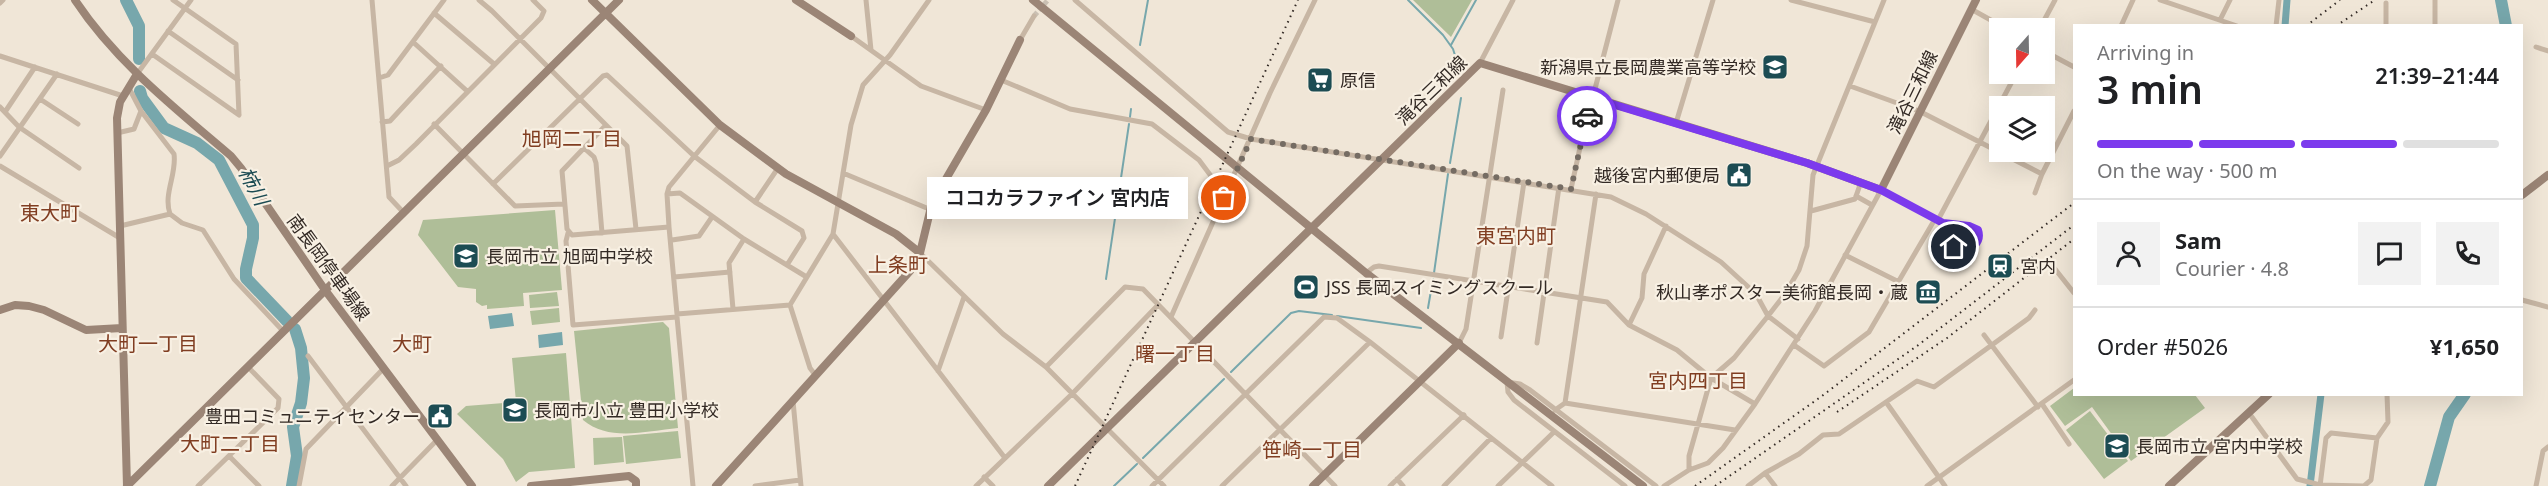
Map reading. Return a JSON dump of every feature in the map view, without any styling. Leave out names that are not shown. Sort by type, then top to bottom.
[{"type":"street","name":"南長岡停車場線","points":[[75,0],[137,74],[231,156],[241,168],[325,290],[472,486]]},
{"type":"street","points":[[152,54],[239,115],[236,44],[173,0]]},
{"type":"street","points":[[127,486],[118,106],[137,74],[191,0]]},
{"type":"street","points":[[372,0],[388,197],[404,213]]},
{"type":"street","points":[[379,78],[388,75],[444,0]]},
{"type":"street","points":[[479,0],[629,148],[636,229]]},
{"type":"street","points":[[387,166],[399,160],[543,14],[544,11],[533,0]]},
{"type":"street","points":[[592,0],[720,124],[778,168],[838,204],[896,234],[920,253],[1003,334],[1046,366],[1164,486]]},
{"type":"street","points":[[127,486],[619,0]]},
{"type":"street","points":[[796,0],[921,86],[986,110]]},
{"type":"street","points":[[866,0],[871,50]]},
{"type":"street","points":[[816,376],[810,368],[790,304],[832,234],[860,90],[885,61],[929,0]]},
{"type":"street","points":[[1033,0],[1366,273],[1642,486]]},
{"type":"street","points":[[1075,0],[1220,128],[1251,139],[1571,189],[1611,197],[1626,204],[1666,226],[1721,262],[1756,294],[1768,316],[1824,366],[1869,332],[1939,221],[2011,84]]},
{"type":"street","points":[[1171,318],[1315,0]]},
{"type":"street","points":[[1480,63],[1513,0]]},
{"type":"street","points":[[1571,189],[1618,0]]},
{"type":"street","points":[[1676,123],[1713,0]]},
{"type":"street","points":[[1791,0],[1875,22]]},
{"type":"street","points":[[1689,470],[1689,456],[1711,378],[1734,358],[1785,294],[1799,270],[1807,246],[1816,166],[1884,0]]},
{"type":"street","name":"滝谷三和線","points":[[1048,486],[1480,63],[1816,166],[1881,190],[1976,0]]},
{"type":"street","points":[[2045,18],[2055,0]]},
{"type":"street","points":[[2122,24],[2133,0]]},
{"type":"street","points":[[2160,0],[2231,24]]},
{"type":"street","points":[[2184,8],[2188,0]]},
{"type":"street","points":[[2220,20],[2230,0]]},
{"type":"street","points":[[2276,24],[2279,0]]},
{"type":"street","points":[[2435,0],[2435,24]]},
{"type":"street","points":[[2386,3],[2386,24]]},
{"type":"street","points":[[1971,9],[1989,19]]},
{"type":"street","points":[[434,13],[494,64]]},
{"type":"street","points":[[716,486],[906,277],[920,253],[929,209],[986,110],[1034,16]]},
{"type":"street","points":[[168,31],[238,80]]},
{"type":"street","points":[[413,42],[467,91]]},
{"type":"street","points":[[2536,47],[2548,51]]},
{"type":"street","points":[[0,65],[2,57],[123,96]]},
{"type":"street","points":[[2055,57],[2073,66]]},
{"type":"street","points":[[382,122],[390,121],[441,66]]},
{"type":"street","points":[[35,67],[2,110],[19,127],[79,168]]},
{"type":"street","points":[[1,153],[57,74]]},
{"type":"street","points":[[493,184],[603,76],[610,76],[694,156],[755,202],[804,233],[804,238],[787,265]]},
{"type":"street","points":[[1001,80],[1070,109],[1152,124],[1199,160],[1211,176],[1231,184]]},
{"type":"street","points":[[1850,86],[1919,111],[2042,174]]},
{"type":"street","points":[[129,88],[141,111],[174,154],[168,194],[170,214],[182,223],[203,230],[234,279],[284,332]]},
{"type":"street","points":[[1313,486],[1459,343],[1466,329],[1503,90]]},
{"type":"street","points":[[40,99],[78,124]]},
{"type":"street","points":[[117,133],[134,129],[141,111]]},
{"type":"street","points":[[2035,193],[2042,174],[2073,113]]},
{"type":"street","points":[[434,124],[517,207],[564,204]]},
{"type":"street","points":[[693,486],[667,194],[671,183],[720,124]]},
{"type":"street","points":[[606,125],[563,168],[573,325],[790,304]]},
{"type":"street","points":[[584,148],[594,157],[596,163],[602,233]]},
{"type":"street","points":[[0,166],[120,238]]},
{"type":"street","points":[[755,202],[778,168]]},
{"type":"street","points":[[843,173],[929,209]]},
{"type":"street","points":[[2523,194],[2548,176]]},
{"type":"street","points":[[1501,337],[1524,182]]},
{"type":"street","points":[[1811,211],[1850,201],[1856,196],[1862,182]]},
{"type":"street","points":[[1537,343],[1559,187]]},
{"type":"street","points":[[1664,486],[1689,470],[1714,459],[1755,405],[1796,342],[1881,190],[1939,221],[1950,231],[1956,250],[1967,250]]},
{"type":"street","points":[[667,194],[680,193],[744,240],[806,276]]},
{"type":"street","points":[[1556,410],[1565,403],[1596,194]]},
{"type":"street","points":[[1856,196],[1872,205]]},
{"type":"street","points":[[120,226],[170,214]]},
{"type":"street","points":[[672,240],[699,236],[712,218]]},
{"type":"street","points":[[1939,221],[1969,226],[1978,230],[1979,237],[1977,243],[1952,261],[1946,260],[1942,253],[1950,236]]},
{"type":"street","points":[[1629,325],[1642,298],[1644,274],[1666,226]]},
{"type":"street","points":[[568,233],[572,235],[669,227]]},
{"type":"street","points":[[832,234],[1005,458]]},
{"type":"street","points":[[734,309],[730,260],[744,240]]},
{"type":"street","points":[[1845,255],[1899,282]]},
{"type":"street","points":[[1366,273],[1379,266],[1607,302],[1629,325],[1677,350],[1711,378],[1755,405]]},
{"type":"street","points":[[2055,269],[2073,292]]},
{"type":"street","points":[[674,277],[730,272]]},
{"type":"street","points":[[1046,366],[1125,287],[1143,289],[1335,486]]},
{"type":"street","points":[[938,371],[964,297]]},
{"type":"street","points":[[2523,300],[2548,307]]},
{"type":"street","points":[[0,310],[15,305],[29,306],[44,310],[86,330],[122,328]]},
{"type":"street","points":[[976,486],[1158,305]]},
{"type":"street","points":[[1748,486],[1765,473],[1799,454],[1823,435],[1839,434],[1917,381],[1934,387],[2029,318],[2035,310]]},
{"type":"street","points":[[1152,486],[1324,316],[1337,318],[1370,342],[1552,486]]},
{"type":"street","points":[[1984,335],[2069,444]]},
{"type":"street","points":[[1222,486],[1370,342]]},
{"type":"street","points":[[308,356],[406,486]]},
{"type":"street","points":[[198,486],[278,408],[279,399],[248,367]]},
{"type":"street","points":[[299,486],[306,449],[384,368]]},
{"type":"street","points":[[1927,486],[2073,381]]},
{"type":"street","points":[[1508,382],[1520,384],[1530,390],[1656,486]]},
{"type":"street","points":[[1508,382],[1508,392],[1514,400],[1625,486]]},
{"type":"street","points":[[2169,486],[2267,396]]},
{"type":"street","points":[[2249,413],[2297,479],[2318,485],[2364,486],[2369,484],[2377,438],[2388,422],[2387,396]]},
{"type":"street","points":[[755,486],[801,483],[793,401]]},
{"type":"street","points":[[1886,402],[1945,486]]},
{"type":"street","points":[[1565,403],[1735,430]]},
{"type":"street","points":[[1389,486],[1464,415]]},
{"type":"street","points":[[1498,486],[1554,432]]},
{"type":"street","points":[[2318,485],[2326,438],[2331,433],[2377,438]]},
{"type":"street","points":[[1443,486],[1491,438]]},
{"type":"street","points":[[392,486],[437,440]]},
{"type":"street","points":[[2536,486],[2543,451],[2548,447]]},
{"type":"street","points":[[229,456],[259,486]]},
{"type":"street","points":[[1765,473],[1775,486]]},
{"type":"street","points":[[531,486],[629,476],[636,481],[636,486]]},
{"type":"street","points":[[984,477],[993,486]]},
{"type":"street","points":[[1396,479],[1403,486]]},
{"type":"green space","points":[[1413,0],[1472,0],[1451,37]]},
{"type":"green space","points":[[555,210],[562,290],[523,293],[524,306],[487,309],[487,305],[482,306],[476,302],[476,289],[458,287],[418,235],[423,220]]},
{"type":"green space","points":[[557,292],[559,306],[530,308],[529,295]]},
{"type":"green space","points":[[559,308],[560,322],[532,325],[530,311]]},
{"type":"green space","points":[[663,322],[669,328],[678,428],[641,433],[616,433],[593,427],[583,420],[574,331]]},
{"type":"green space","points":[[566,353],[575,468],[529,472],[516,482],[503,459],[457,414],[466,406],[516,402],[512,358]]},
{"type":"green space","points":[[2073,389],[2073,396],[2196,396],[2205,408],[2131,461],[2092,407],[2065,426],[2050,406]]},
{"type":"green space","points":[[2090,411],[2128,461],[2104,479],[2066,430]]},
{"type":"green space","points":[[678,431],[681,458],[626,464],[623,436]]},
{"type":"green space","points":[[622,437],[624,462],[594,465],[593,438]]},
{"type":"water","points":[[512,313],[514,326],[490,329],[488,316]]},
{"type":"water","points":[[562,332],[563,345],[539,348],[538,335]]},
{"type":"waterway","name":"柿川","points":[[126,0],[139,26],[139,59]]},
{"type":"waterway","points":[[1140,45],[1148,0]]},
{"type":"waterway","points":[[1408,0],[1443,35],[1453,49],[1460,71]]},
{"type":"waterway","points":[[1451,45],[1476,0]]},
{"type":"waterway","points":[[2285,24],[2287,0]]},
{"type":"waterway","points":[[2501,0],[2506,24]]},
{"type":"waterway","name":"柿川","points":[[140,91],[142,98],[164,128],[197,143],[219,160],[253,225],[246,278],[287,321]]},
{"type":"waterway","points":[[1450,163],[1461,98]]},
{"type":"waterway","points":[[1130,117],[1131,109]]},
{"type":"waterway","points":[[1106,279],[1129,124]]},
{"type":"waterway","points":[[1434,273],[1448,174]]},
{"type":"waterway","points":[[1428,308],[1433,279]]},
{"type":"waterway","points":[[1231,372],[1291,313],[1299,311],[1332,315]]},
{"type":"waterway","points":[[1337,316],[1421,328]]},
{"type":"waterway","name":"柿川","points":[[292,486],[297,456],[293,427],[301,403],[304,378],[301,348],[295,329]]},
{"type":"waterway","points":[[1143,458],[1224,379]]},
{"type":"waterway","points":[[2310,486],[2321,396]]},
{"type":"waterway","points":[[2430,486],[2449,417],[2464,396]]},
{"type":"waterway","points":[[1114,486],[1137,464]]},
{"type":"tunnel","points":[[1034,16],[1048,0]]},
{"type":"railway","points":[[1075,486],[1298,0]]},
{"type":"railway","points":[[2309,24],[2340,0]]},
{"type":"railway","points":[[2339,24],[2375,0]]},
{"type":"railway","points":[[1695,486],[1822,396],[2073,204]]},
{"type":"railway","points":[[1715,486],[1917,346],[2073,226]]},
{"type":"railway","points":[[1837,412],[1947,338],[2073,240]]},
{"type":"way so far","points":[[1224,198],[1251,139],[1571,189],[1587,116]]},
{"type":"place","name":"新潟県立長岡農業高等学校","points":[[1775,67]]},
{"type":"place","name":"原信","points":[[1320,80]]},
{"type":"place","name":"越後宮内郵便局","points":[[1739,175]]},
{"type":"place","name":"ココカラファイン 宮内店","points":[[1224,198]]},
{"type":"place","name":"長岡市立 旭岡中学校","points":[[466,256]]},
{"type":"place","name":"宮内","points":[[2000,266]]},
{"type":"place","name":"JSS 長岡スイミングスクール","points":[[1306,287]]},
{"type":"place","name":"秋山孝ポスター美術館長岡・蔵","points":[[1928,292]]},
{"type":"place","name":"長岡市小立 豊田小学校","points":[[515,410]]},
{"type":"place","name":"豊田コミュニティセンター","points":[[440,416]]},
{"type":"place","name":"長岡市立 宮内中学校","points":[[2117,446]]},
{"type":"district","name":"旭岡二丁目","points":[[572,138]]},
{"type":"district","name":"東大町","points":[[50,212]]},
{"type":"district","name":"東宮内町","points":[[1516,235]]},
{"type":"district","name":"上条町","points":[[898,264]]},
{"type":"district","name":"大町一丁目","points":[[148,343]]},
{"type":"district","name":"大町","points":[[412,343]]},
{"type":"district","name":"曙一丁目","points":[[1175,353]]},
{"type":"district","name":"宮内四丁目","points":[[1698,380]]},
{"type":"district","name":"大町二丁目","points":[[230,443]]},
{"type":"district","name":"笹崎一丁目","points":[[1312,449]]},
{"type":"route","points":[[1587,116],[1592,98],[1807,163],[1862,182],[1943,223],[1969,226],[1978,230],[1977,243],[1963,252],[1954,247]]}]
